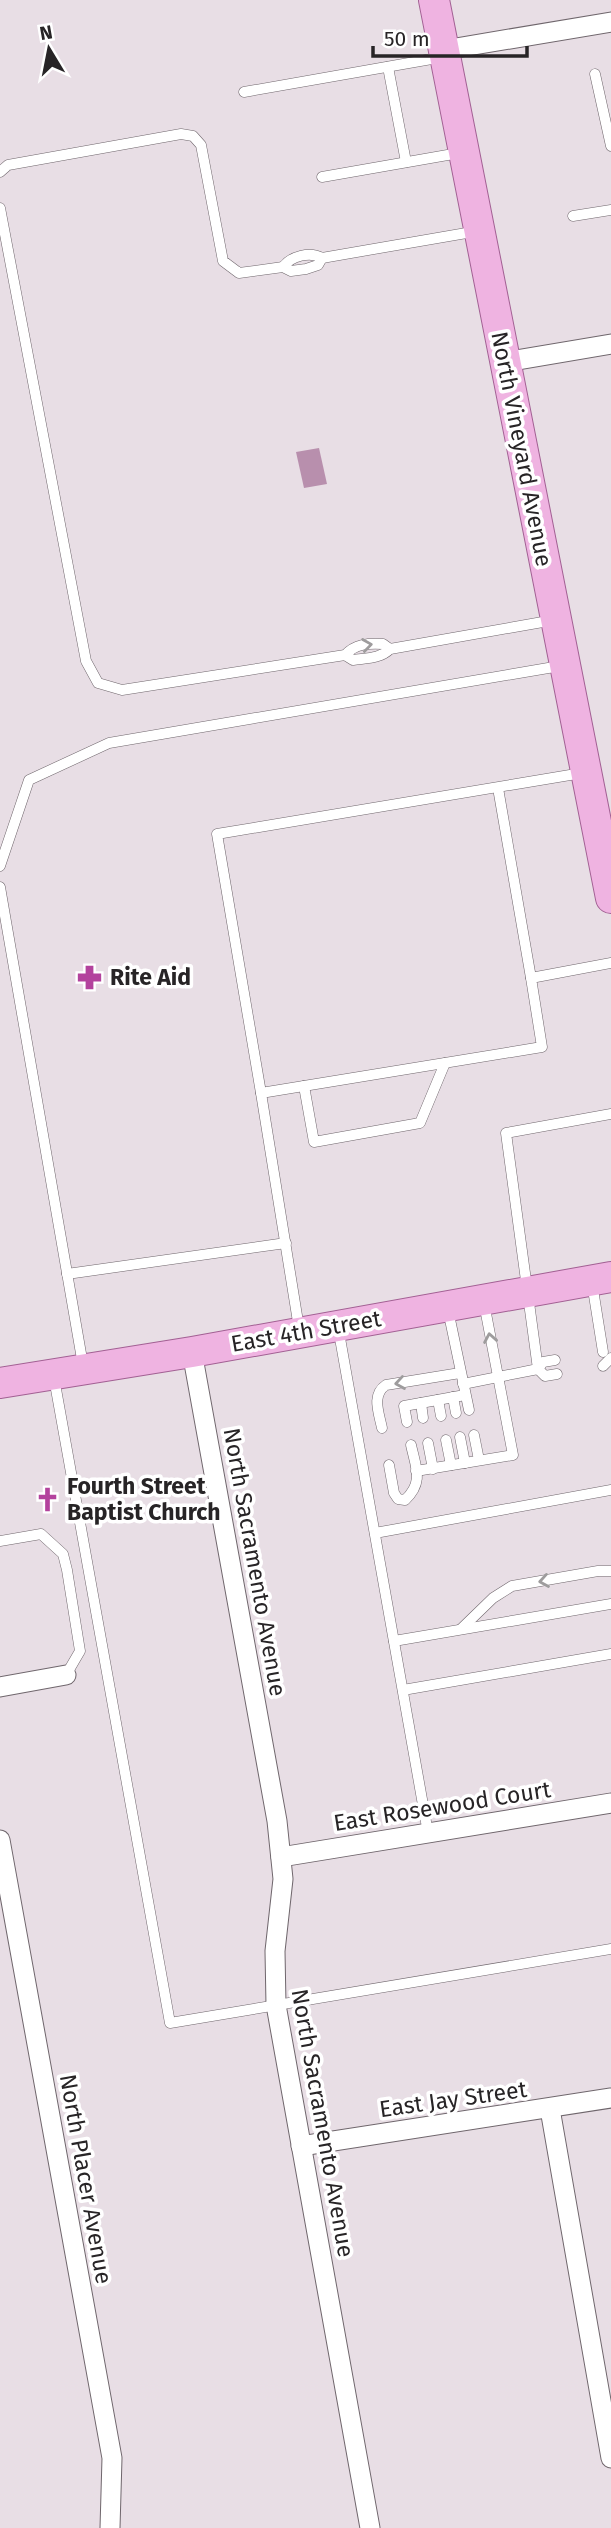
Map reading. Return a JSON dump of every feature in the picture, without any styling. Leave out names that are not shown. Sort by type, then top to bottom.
[{"type":"main road","name":"North Vineyard Avenue","points":[[434,0],[586,773],[598,811],[611,898]]},
{"type":"main road","name":"East 4th Street","points":[[0,1383],[192,1352],[601,1279]]},
{"type":"street","points":[[445,53],[611,22]]},
{"type":"street","points":[[505,362],[611,344]]},
{"type":"street","name":"North Sacramento Avenue","points":[[192,1352],[281,1857],[283,1879],[275,1951],[276,2005],[370,2528]]},
{"type":"street","points":[[0,1687],[66,1675]]},
{"type":"street","name":"East Rosewood Court","points":[[281,1857],[611,1803]]},
{"type":"street","name":"North Placer Avenue","points":[[0,1840],[112,2458],[110,2528]]},
{"type":"street","name":"East Jay Street","points":[[301,2146],[611,2098]]},
{"type":"street","points":[[550,2109],[611,2458]]},
{"type":"lane","points":[[244,92],[388,67],[445,53]]},
{"type":"lane","points":[[388,67],[406,162]]},
{"type":"lane","points":[[596,74],[611,146]]},
{"type":"lane","points":[[0,172],[8,165],[181,134],[193,136],[201,145],[223,261],[239,273],[283,267],[291,271],[318,265],[322,258],[480,230]]},
{"type":"lane","points":[[322,177],[464,152]]},
{"type":"lane","points":[[0,208],[86,662],[98,682],[122,690],[345,655],[353,660],[384,655],[390,649],[556,620]]},
{"type":"lane","points":[[573,216],[611,210]]},
{"type":"lane","points":[[0,866],[29,780],[109,743],[565,666]]},
{"type":"lane","points":[[300,1332],[217,834],[586,773]]},
{"type":"lane","points":[[261,1093],[542,1047],[498,788]]},
{"type":"lane","points":[[0,887],[84,1369]]},
{"type":"lane","points":[[531,978],[611,963]]},
{"type":"lane","points":[[304,1086],[314,1142],[420,1123],[445,1063]]},
{"type":"lane","points":[[557,1374],[545,1376],[538,1369],[506,1133],[611,1114]]},
{"type":"lane","points":[[68,1274],[286,1243]]},
{"type":"lane","points":[[601,1279],[606,1355],[603,1366]]},
{"type":"lane","points":[[416,1471],[513,1455],[483,1299]]},
{"type":"lane","points":[[447,1306],[469,1410]]},
{"type":"lane","points":[[337,1325],[428,1833]]},
{"type":"lane","points":[[407,1422],[404,1406],[453,1397],[464,1389],[497,1377],[538,1369],[543,1362],[555,1360]]},
{"type":"lane","points":[[382,1428],[377,1396],[379,1390],[386,1385],[460,1373]]},
{"type":"lane","points":[[53,1374],[170,2022],[611,1949]]},
{"type":"lane","points":[[453,1397],[456,1413]]},
{"type":"lane","points":[[438,1400],[441,1416]]},
{"type":"lane","points":[[421,1403],[423,1418]]},
{"type":"lane","points":[[474,1435],[479,1460]]},
{"type":"lane","points":[[460,1437],[465,1463]]},
{"type":"lane","points":[[446,1440],[451,1465]]},
{"type":"lane","points":[[428,1443],[433,1469]]},
{"type":"lane","points":[[389,1465],[394,1493],[398,1499],[405,1500],[415,1491],[418,1483],[411,1445]]},
{"type":"lane","points":[[374,1533],[611,1490]]},
{"type":"lane","points":[[0,1541],[41,1534],[63,1554],[80,1651],[66,1675]]},
{"type":"lane","points":[[460,1630],[493,1598],[512,1586],[610,1570]]},
{"type":"lane","points":[[394,1642],[611,1604]]},
{"type":"lane","points":[[403,1690],[611,1654]]},
{"type":"shaded area","points":[[319,448],[327,484],[304,488],[296,452]]},
{"type":"place","name":"Rite Aid","points":[[90,977]]},
{"type":"place","name":"Fourth Street Baptist Church","points":[[47,1499]]}]
